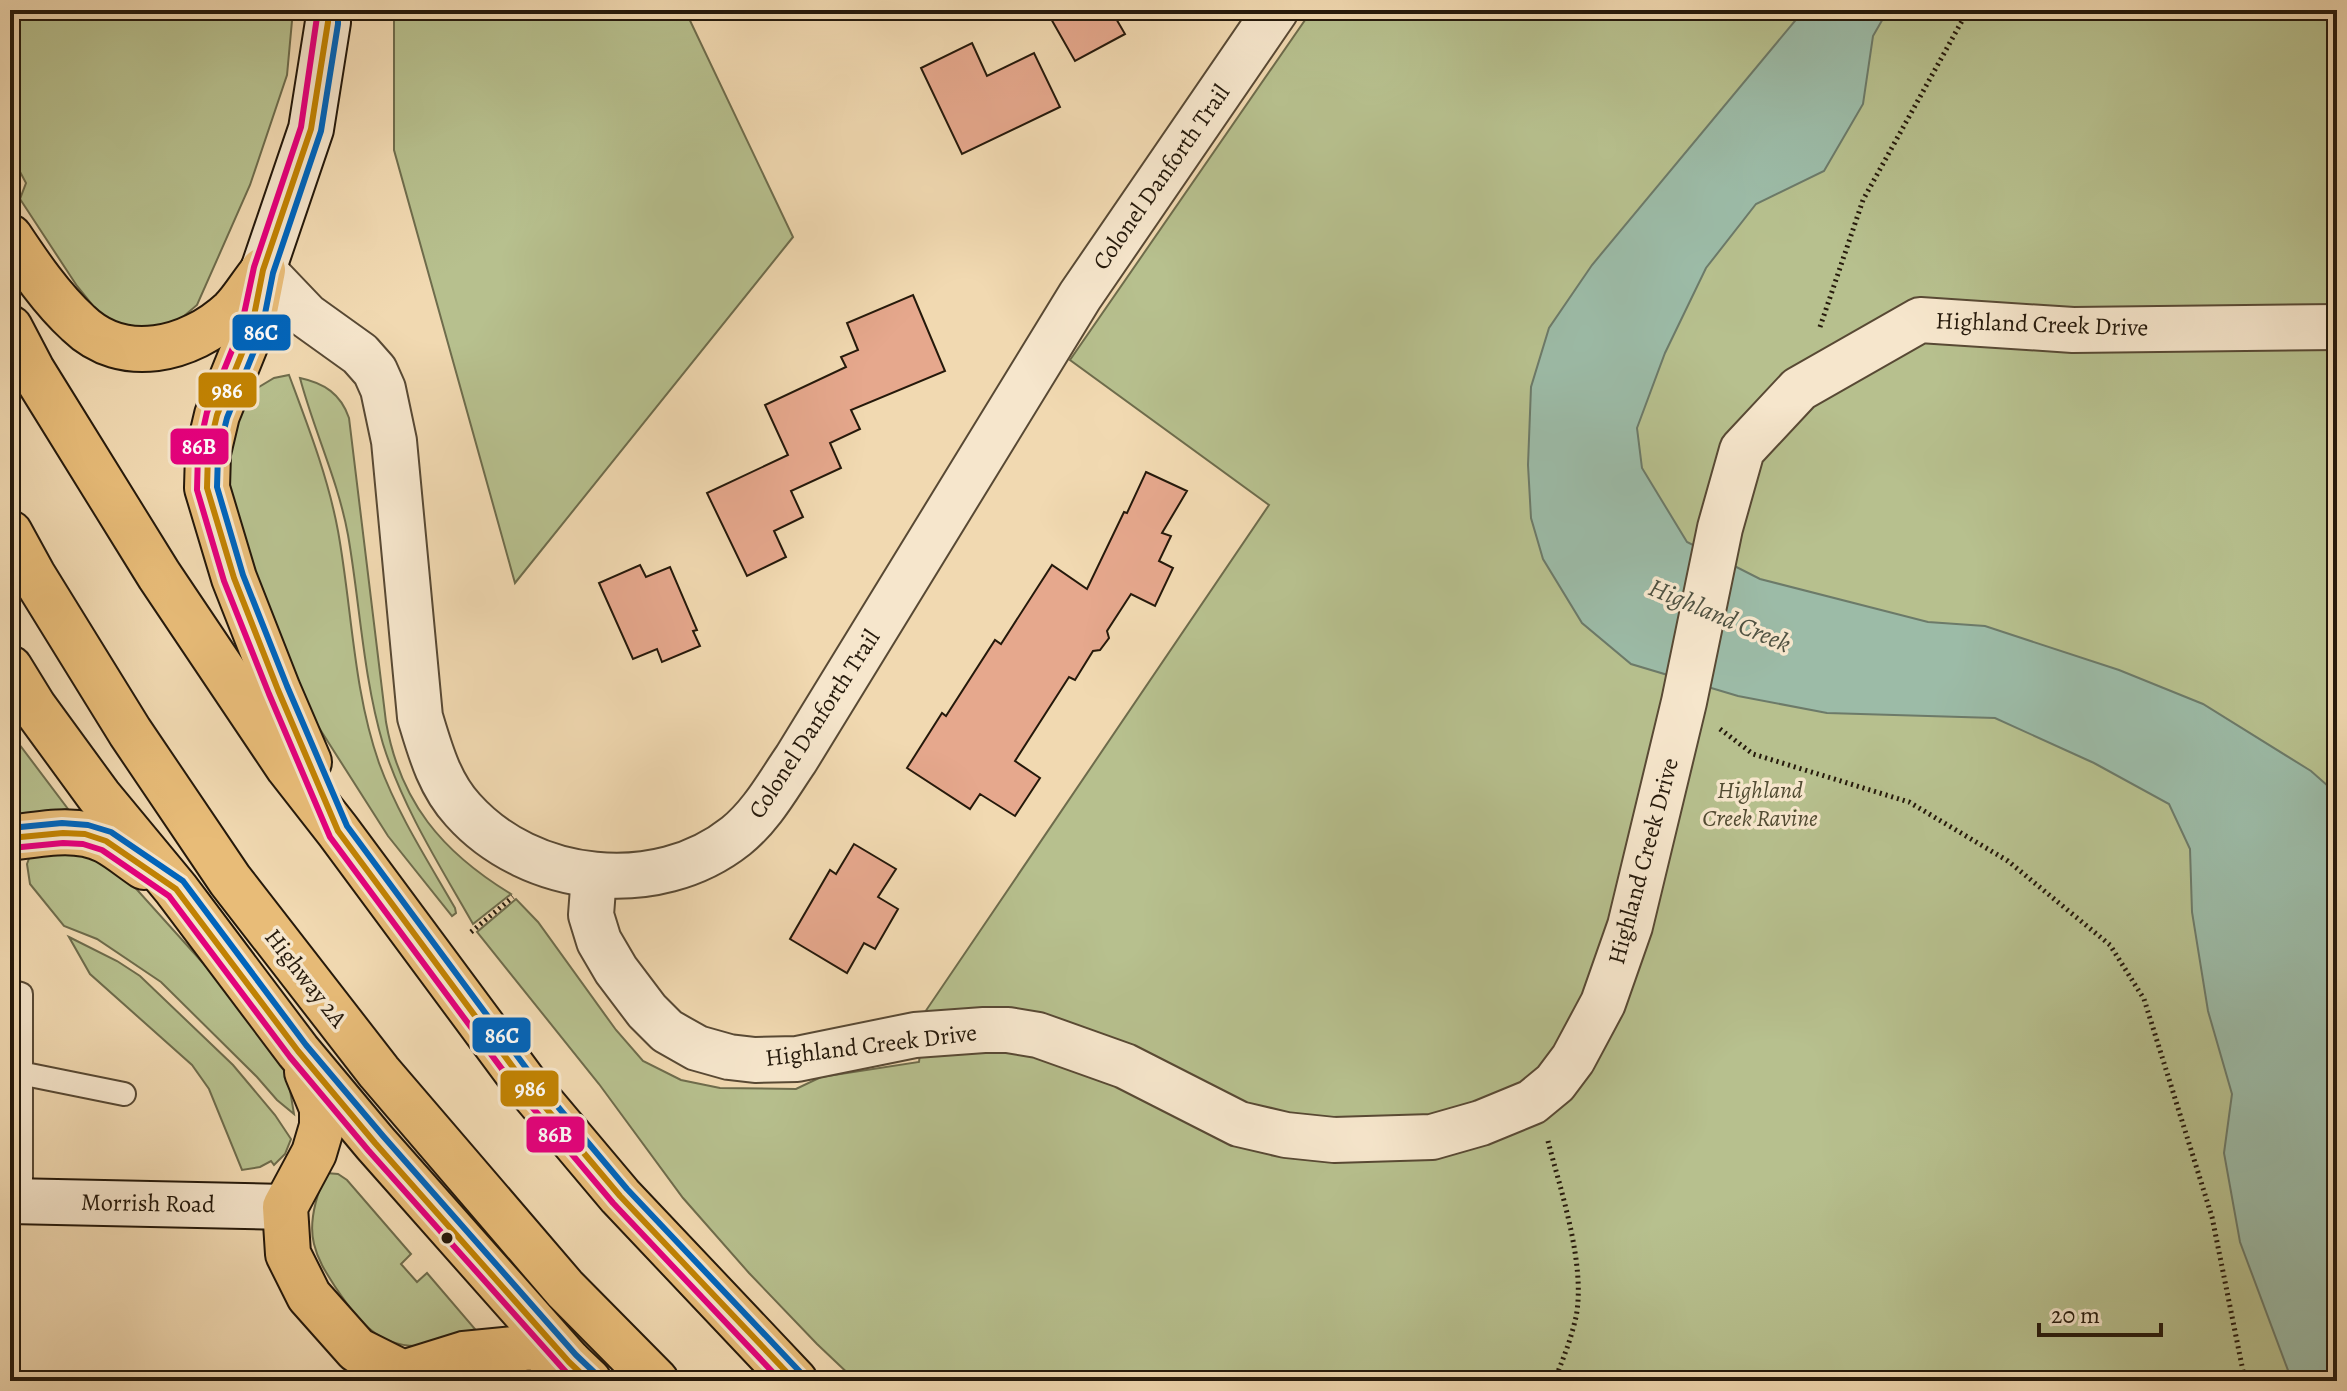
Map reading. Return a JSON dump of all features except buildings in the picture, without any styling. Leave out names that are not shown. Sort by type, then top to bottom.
[{"type":"main road","points":[[10,237],[38,279],[79,325],[107,343],[131,349],[166,348],[204,332],[233,310],[263,270]]},
{"type":"main road","points":[[263,270],[251,331],[217,415],[208,453],[207,488],[234,578],[338,831]]},
{"type":"main road","points":[[10,328],[32,370],[159,575],[288,767],[524,1082],[620,1196],[795,1381]]},
{"type":"main road","name":"Highway 2A","points":[[10,533],[130,732],[230,880],[379,1072],[565,1289],[656,1381]]},
{"type":"main road","points":[[10,668],[34,707],[99,796],[176,889],[298,1051],[375,1143],[579,1372]]},
{"type":"main road","points":[[10,838],[85,834],[106,841],[176,889]]},
{"type":"main road","points":[[298,1051],[322,1108],[322,1126],[314,1153],[285,1207],[288,1254],[309,1296],[357,1350],[400,1377],[464,1354],[533,1347],[579,1372]]},
{"type":"street","points":[[263,270],[311,129],[328,10]]},
{"type":"street","name":"Colonel Danforth Trail","points":[[263,270],[307,316],[360,354],[375,371],[383,389],[394,441],[420,717],[431,756],[445,785],[462,809],[482,829],[536,860],[594,875],[622,877],[660,872],[713,851],[735,837],[754,819],[796,759],[1080,296],[1266,15]]},
{"type":"street","name":"Highland Creek Drive","points":[[594,875],[591,915],[599,941],[616,970],[667,1031],[697,1048],[729,1057],[797,1059],[915,1035],[1008,1030],[1038,1035],[1125,1066],[1239,1124],[1286,1135],[1334,1140],[1432,1137],[1481,1123],[1532,1102],[1555,1083],[1573,1059],[1603,1003],[1630,926],[1684,702],[1720,528],[1742,450],[1799,389],[1920,320],[2073,330],[2337,327]]},
{"type":"street","name":"Morrish Road","points":[[15,1201],[285,1207]]},
{"type":"lane","points":[[10,991],[21,994],[15,1201]]},
{"type":"lane","points":[[20,1073],[124,1094]]},
{"type":"path","points":[[1799,389],[1863,200],[1968,10]]},
{"type":"path","points":[[1684,702],[1753,754],[1909,802],[2008,861],[2110,945],[2144,999],[2207,1203],[2245,1381]]},
{"type":"path","points":[[471,932],[522,890],[536,860]]},
{"type":"path","points":[[1532,1102],[1548,1140],[1569,1223],[1578,1280],[1576,1315],[1554,1381]]},
{"type":"green space","points":[[10,10],[293,10],[287,75],[250,185],[197,305],[168,326],[133,330],[102,317],[77,286],[20,199],[26,183],[10,153]]},
{"type":"green space","points":[[394,10],[685,10],[793,237],[515,583],[394,150]]},
{"type":"green space","name":"Highland Creek Ravine","points":[[1312,10],[2337,10],[2337,1381],[856,1381],[749,1273],[683,1198],[599,1084],[477,932],[516,899],[538,922],[616,1030],[643,1061],[681,1080],[720,1088],[796,1089],[821,1077],[919,1062],[925,1012],[1269,505],[1070,360]]},
{"type":"green space","points":[[289,375],[334,511],[358,677],[370,735],[395,801],[455,908],[456,913],[452,916],[388,836],[302,701],[287,669],[230,501],[228,458],[233,427],[245,403],[259,387],[274,378]]},
{"type":"green space","points":[[300,378],[330,391],[341,402],[349,418],[386,722],[402,777],[414,801],[445,842],[464,861],[511,894],[473,924],[412,814],[383,744],[362,640],[344,515]]},
{"type":"green space","points":[[10,732],[68,809],[10,818]]},
{"type":"green space","points":[[31,853],[86,853],[131,883],[229,992],[282,1061],[294,1114],[161,982],[97,939],[64,926],[30,884],[27,864]]},
{"type":"green space","points":[[69,937],[140,976],[233,1065],[291,1139],[285,1154],[274,1165],[271,1161],[260,1167],[242,1170],[209,1089],[192,1065],[90,974]]},
{"type":"green space","points":[[326,1173],[338,1174],[347,1180],[411,1254],[401,1264],[417,1282],[427,1273],[475,1329],[439,1343],[402,1345],[379,1336],[360,1320],[326,1272],[314,1244],[313,1217]]},
{"type":"water","name":"Highland Creek","points":[[1804,10],[1888,10],[1873,36],[1863,104],[1824,171],[1756,204],[1706,268],[1665,353],[1637,428],[1642,468],[1687,542],[1760,579],[1928,622],[1985,626],[2119,670],[2203,704],[2311,771],[2337,794],[2337,1381],[2292,1381],[2240,1242],[2224,1153],[2232,1094],[2208,1011],[2192,912],[2190,849],[2169,804],[2094,763],[1995,718],[1827,713],[1738,696],[1631,664],[1582,623],[1543,559],[1531,518],[1528,465],[1531,387],[1549,328],[1592,265]]},
{"type":"transit line","name":"86B","points":[[318,10],[301,127],[254,267],[241,328],[207,412],[198,452],[197,490],[224,581],[330,837],[516,1088],[613,1203],[781,1381]]},
{"type":"transit line","name":"986","points":[[328,10],[311,129],[263,270],[251,331],[217,415],[208,453],[207,488],[234,578],[338,831],[524,1082],[620,1196],[795,1381]]},
{"type":"transit line","name":"86C","points":[[338,10],[321,131],[273,273],[261,334],[227,418],[218,454],[217,487],[243,575],[347,826],[532,1076],[627,1189],[802,1374]]},
{"type":"transit line","name":"86C","points":[[10,828],[62,823],[88,825],[111,832],[183,881],[306,1045],[576,1355],[596,1374]]},
{"type":"transit line","name":"986","points":[[10,838],[85,834],[106,841],[176,889],[298,1051],[375,1143],[589,1381]]},
{"type":"transit line","name":"86B","points":[[11,848],[83,844],[102,850],[169,896],[290,1057],[368,1150],[574,1381]]}]
